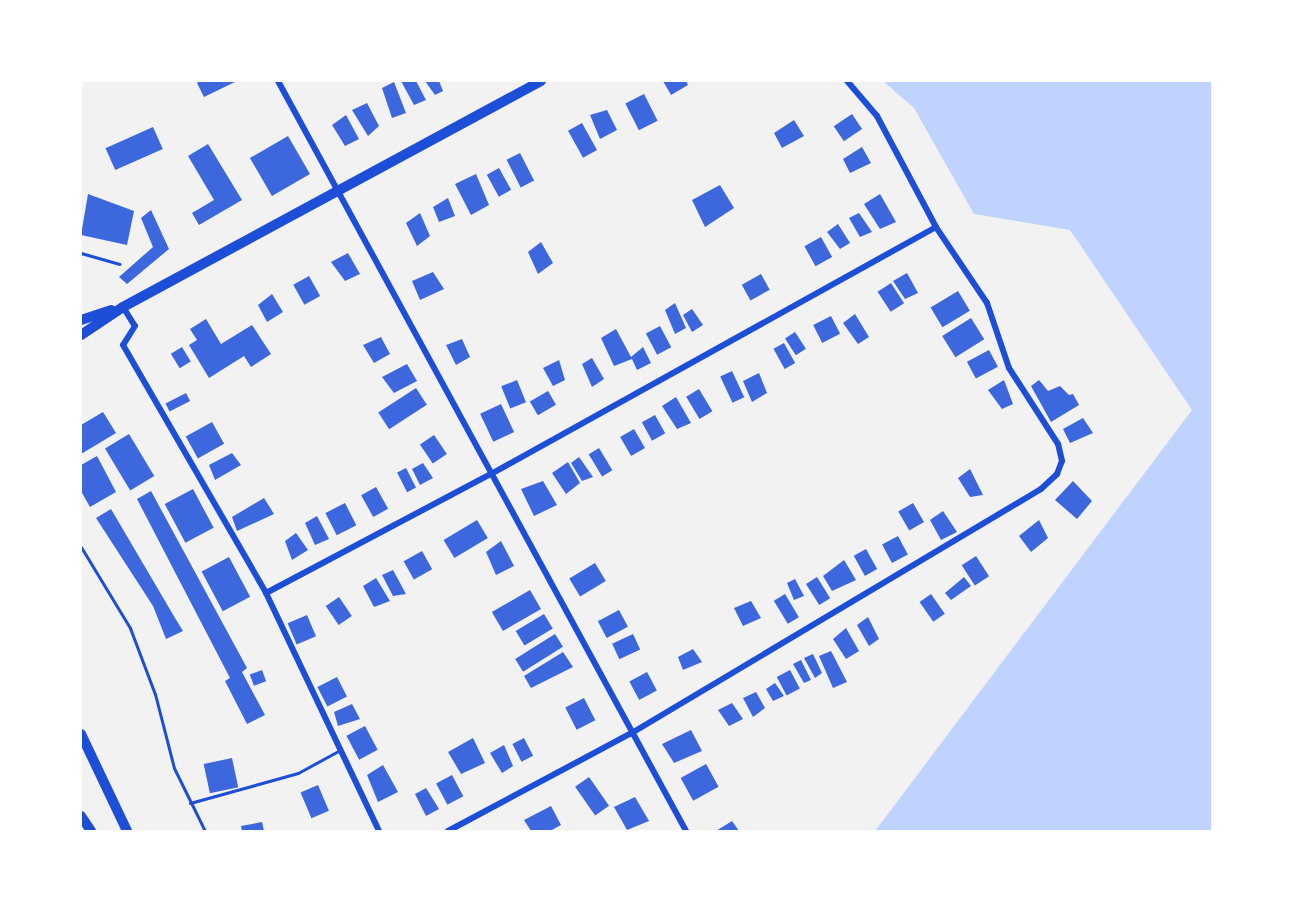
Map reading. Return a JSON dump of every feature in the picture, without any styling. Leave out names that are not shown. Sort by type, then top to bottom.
[{"type":"main road","points":[[81,335],[123,307],[541,81]]},
{"type":"main road","points":[[81,320],[123,307]]},
{"type":"main road","points":[[81,734],[127,831]]},
{"type":"main road","points":[[81,816],[91,831]]},
{"type":"street","points":[[278,81],[492,474],[630,734],[686,831]]},
{"type":"street","points":[[448,831],[630,734],[1041,489],[1060,468],[1058,444],[1009,368],[987,303],[936,227],[877,116],[847,81]]},
{"type":"street","points":[[266,593],[492,474],[936,227]]},
{"type":"street","points":[[123,307],[135,326],[123,345],[266,593],[379,831]]},
{"type":"lane","points":[[81,253],[119,264]]},
{"type":"lane","points":[[81,547],[130,628],[155,694],[174,768],[205,831]]},
{"type":"lane","points":[[190,803],[298,773],[341,749]]},
{"type":"water","points":[[883,81],[1212,81],[1212,831],[875,831],[1192,410],[1070,230],[974,214],[914,108]]},
{"type":"building","points":[[200,81],[237,81],[204,97],[197,83]]},
{"type":"building","points":[[401,81],[416,81],[426,100],[414,105]]},
{"type":"building","points":[[425,81],[439,81],[443,91],[435,95]]},
{"type":"building","points":[[663,81],[686,81],[688,85],[671,95]]},
{"type":"building","points":[[394,82],[406,113],[392,118],[382,88]]},
{"type":"building","points":[[644,94],[658,121],[639,130],[625,104]]},
{"type":"building","points":[[367,103],[379,126],[368,136],[352,110]]},
{"type":"building","points":[[607,110],[617,130],[600,139],[590,115]]},
{"type":"building","points":[[852,114],[862,129],[844,141],[834,126]]},
{"type":"building","points":[[346,115],[359,139],[345,146],[332,125]]},
{"type":"building","points":[[794,120],[804,136],[782,148],[774,133]]},
{"type":"building","points":[[582,123],[597,150],[583,158],[568,131]]},
{"type":"building","points":[[153,127],[163,149],[115,170],[105,148]]},
{"type":"building","points":[[288,136],[310,174],[272,196],[250,158]]},
{"type":"building","points":[[208,144],[242,200],[199,225],[192,213],[214,200],[188,156]]},
{"type":"building","points":[[862,147],[871,163],[850,173],[843,159]]},
{"type":"building","points":[[520,153],[534,181],[521,187],[507,160]]},
{"type":"building","points":[[499,168],[511,190],[499,197],[487,175]]},
{"type":"building","points":[[476,174],[489,205],[471,215],[455,184]]},
{"type":"building","points":[[720,185],[734,208],[705,227],[692,200]]},
{"type":"building","points":[[88,194],[134,211],[127,245],[81,235]]},
{"type":"building","points":[[880,194],[896,222],[880,229],[864,204]]},
{"type":"building","points":[[448,198],[455,216],[439,222],[433,207]]},
{"type":"building","points":[[151,210],[169,249],[127,284],[119,277],[153,247],[141,218]]},
{"type":"building","points":[[420,213],[430,236],[417,246],[406,223]]},
{"type":"building","points":[[859,213],[872,232],[860,237],[849,218]]},
{"type":"building","points":[[838,224],[850,243],[840,249],[827,232]]},
{"type":"building","points":[[821,237],[832,257],[816,266],[804,246]]},
{"type":"building","points":[[541,242],[553,263],[538,274],[528,252]]},
{"type":"building","points":[[348,253],[360,274],[345,281],[331,262]]},
{"type":"building","points":[[433,272],[444,289],[420,300],[412,281]]},
{"type":"building","points":[[907,273],[918,293],[905,299],[893,281]]},
{"type":"building","points":[[761,274],[770,290],[750,300],[742,285]]},
{"type":"building","points":[[309,276],[320,296],[304,305],[293,285]]},
{"type":"building","points":[[891,283],[904,303],[891,312],[878,292]]},
{"type":"building","points":[[958,291],[970,311],[942,327],[931,307]]},
{"type":"building","points":[[272,294],[283,312],[267,322],[258,305]]},
{"type":"building","points":[[675,303],[686,328],[675,334],[665,310]]},
{"type":"building","points":[[692,309],[703,325],[692,332],[683,315]]},
{"type":"building","points":[[855,314],[869,337],[858,344],[843,323]]},
{"type":"building","points":[[831,316],[840,334],[822,343],[813,325]]},
{"type":"building","points":[[971,318],[984,339],[955,357],[942,336]]},
{"type":"building","points":[[206,319],[221,344],[252,325],[271,354],[251,367],[244,356],[209,378],[189,345],[197,340],[190,329]]},
{"type":"building","points":[[660,326],[671,347],[657,355],[646,334]]},
{"type":"building","points":[[616,329],[631,357],[643,347],[651,363],[637,370],[632,359],[614,366],[601,338]]},
{"type":"building","points":[[795,332],[806,349],[796,355],[785,339]]},
{"type":"building","points":[[381,337],[390,354],[374,363],[363,345]]},
{"type":"building","points":[[462,339],[470,357],[456,365],[446,345]]},
{"type":"building","points":[[784,343],[795,363],[785,369],[774,349]]},
{"type":"building","points":[[182,347],[191,362],[180,368],[171,354]]},
{"type":"building","points":[[989,350],[998,367],[976,379],[967,362]]},
{"type":"building","points":[[592,358],[604,379],[592,387],[582,364]]},
{"type":"building","points":[[559,360],[565,380],[553,386],[543,368]]},
{"type":"building","points":[[407,364],[417,381],[394,393],[382,377]]},
{"type":"building","points":[[732,371],[744,397],[732,403],[720,376]]},
{"type":"building","points":[[759,373],[767,393],[752,402],[743,381]]},
{"type":"building","points":[[517,380],[526,402],[510,409],[501,386]]},
{"type":"building","points":[[1004,380],[1013,404],[1002,409],[988,390]]},
{"type":"building","points":[[1039,380],[1048,391],[1060,386],[1069,395],[1073,394],[1079,405],[1051,422],[1031,386]]},
{"type":"building","points":[[416,388],[427,405],[389,429],[378,413]]},
{"type":"building","points":[[699,389],[712,411],[700,419],[686,397]]},
{"type":"building","points":[[548,391],[556,405],[538,415],[530,402]]},
{"type":"building","points":[[186,393],[190,401],[170,411],[166,403]]},
{"type":"building","points":[[676,397],[691,423],[677,429],[662,406]]},
{"type":"building","points":[[501,404],[514,432],[493,442],[480,414]]},
{"type":"building","points":[[103,412],[116,433],[81,454],[81,425]]},
{"type":"building","points":[[655,415],[665,433],[652,441],[642,422]]},
{"type":"building","points":[[1083,418],[1093,433],[1070,443],[1063,429]]},
{"type":"building","points":[[212,422],[224,444],[198,458],[186,437]]},
{"type":"building","points":[[634,429],[645,448],[631,456],[620,437]]},
{"type":"building","points":[[129,434],[154,476],[130,490],[105,448]]},
{"type":"building","points":[[434,435],[447,454],[433,464],[420,445]]},
{"type":"building","points":[[599,448],[612,470],[602,476],[589,454]]},
{"type":"building","points":[[232,453],[241,465],[215,480],[209,465]]},
{"type":"building","points":[[97,456],[116,492],[90,507],[81,491],[81,465]]},
{"type":"building","points":[[579,457],[593,477],[582,481],[571,463]]},
{"type":"building","points":[[568,462],[580,483],[566,494],[552,473]]},
{"type":"building","points":[[423,463],[433,478],[420,485],[412,469]]},
{"type":"building","points":[[406,468],[416,488],[407,492],[397,473]]},
{"type":"building","points":[[970,469],[983,495],[970,497],[958,478]]},
{"type":"building","points":[[543,481],[557,505],[534,516],[521,489]]},
{"type":"building","points":[[1073,481],[1092,501],[1077,519],[1055,500]]},
{"type":"building","points":[[376,487],[388,509],[373,517],[361,495]]},
{"type":"building","points":[[193,489],[214,528],[185,543],[165,504]]},
{"type":"building","points":[[151,491],[247,668],[242,672],[265,715],[247,724],[225,681],[230,678],[137,499]]},
{"type":"building","points":[[264,498],[274,514],[237,531],[232,517]]},
{"type":"building","points":[[345,503],[356,525],[337,535],[325,513]]},
{"type":"building","points":[[913,503],[924,522],[909,531],[898,512]]},
{"type":"building","points":[[111,509],[183,631],[166,639],[153,606],[96,518]]},
{"type":"building","points":[[943,511],[957,532],[941,540],[930,520]]},
{"type":"building","points":[[317,516],[329,539],[315,545],[305,523]]},
{"type":"building","points":[[477,520],[488,538],[454,558],[444,540]]},
{"type":"building","points":[[1039,520],[1048,538],[1031,552],[1019,536]]},
{"type":"building","points":[[296,533],[308,550],[292,560],[285,541]]},
{"type":"building","points":[[898,536],[908,555],[892,563],[882,544]]},
{"type":"building","points":[[501,541],[514,566],[496,575],[486,552]]},
{"type":"building","points":[[866,549],[877,569],[865,576],[854,556]]},
{"type":"building","points":[[422,551],[432,569],[414,580],[404,561]]},
{"type":"building","points":[[976,556],[989,576],[975,585],[962,565]]},
{"type":"building","points":[[229,557],[250,597],[223,611],[202,572]]},
{"type":"building","points":[[844,560],[856,580],[832,591],[823,576]]},
{"type":"building","points":[[595,563],[606,581],[580,596],[569,578]]},
{"type":"building","points":[[393,570],[406,594],[393,596],[382,575]]},
{"type":"building","points":[[817,577],[830,598],[819,605],[806,584]]},
{"type":"building","points":[[964,577],[971,586],[951,600],[945,593]]},
{"type":"building","points":[[376,578],[390,601],[374,607],[363,586]]},
{"type":"building","points":[[795,579],[804,596],[794,600],[787,583]]},
{"type":"building","points":[[530,590],[541,609],[503,631],[492,612]]},
{"type":"building","points":[[785,594],[799,617],[788,624],[774,601]]},
{"type":"building","points":[[931,594],[945,614],[933,622],[920,602]]},
{"type":"building","points":[[339,597],[352,616],[339,625],[326,606]]},
{"type":"building","points":[[751,601],[761,618],[743,626],[734,608]]},
{"type":"building","points":[[619,610],[628,627],[607,638],[598,621]]},
{"type":"building","points":[[544,614],[553,629],[524,646],[516,631]]},
{"type":"building","points":[[307,615],[316,636],[297,644],[288,623]]},
{"type":"building","points":[[868,617],[879,639],[869,646],[857,625]]},
{"type":"building","points":[[846,628],[859,651],[846,659],[833,639]]},
{"type":"building","points":[[555,634],[563,647],[523,672],[515,659]]},
{"type":"building","points":[[633,634],[640,649],[619,659],[612,644]]},
{"type":"building","points":[[693,649],[702,662],[683,670],[678,657]]},
{"type":"building","points":[[831,651],[847,682],[833,688],[819,656]]},
{"type":"building","points":[[563,652],[573,667],[531,688],[524,676]]},
{"type":"building","points":[[813,654],[822,673],[815,678],[804,658]]},
{"type":"building","points":[[801,660],[811,680],[804,683],[793,664]]},
{"type":"building","points":[[262,670],[266,681],[254,686],[250,674]]},
{"type":"building","points":[[790,670],[800,689],[787,696],[777,677]]},
{"type":"building","points":[[647,672],[657,691],[639,700],[629,681]]},
{"type":"building","points":[[337,677],[347,697],[327,707],[317,687]]},
{"type":"building","points":[[775,683],[784,696],[773,701],[766,689]]},
{"type":"building","points":[[756,692],[765,708],[753,717],[743,698]]},
{"type":"building","points":[[584,698],[595,720],[577,730],[565,708]]},
{"type":"building","points":[[732,703],[743,719],[729,726],[718,710]]},
{"type":"building","points":[[352,704],[360,719],[338,726],[334,712]]},
{"type":"building","points":[[365,726],[378,750],[359,760],[346,736]]},
{"type":"building","points":[[691,730],[702,751],[674,763],[662,744]]},
{"type":"building","points":[[473,738],[485,763],[461,774],[448,752]]},
{"type":"building","points":[[524,738],[533,756],[521,762],[512,744]]},
{"type":"building","points":[[504,745],[513,766],[502,773],[490,753]]},
{"type":"building","points":[[232,758],[238,787],[210,793],[204,764]]},
{"type":"building","points":[[706,764],[719,787],[693,801],[681,778]]},
{"type":"building","points":[[383,765],[398,792],[378,802],[367,775]]},
{"type":"building","points":[[452,775],[463,796],[447,805],[436,783]]},
{"type":"building","points":[[589,777],[609,806],[595,815],[575,787]]},
{"type":"building","points":[[318,785],[329,811],[311,818],[301,792]]},
{"type":"building","points":[[426,788],[439,809],[426,816],[415,794]]},
{"type":"building","points":[[635,797],[649,821],[627,830],[614,807]]},
{"type":"building","points":[[551,806],[561,825],[550,831],[531,831],[524,820]]},
{"type":"building","points":[[732,821],[739,831],[716,831]]},
{"type":"building","points":[[262,822],[264,831],[242,831],[241,826]]}]
